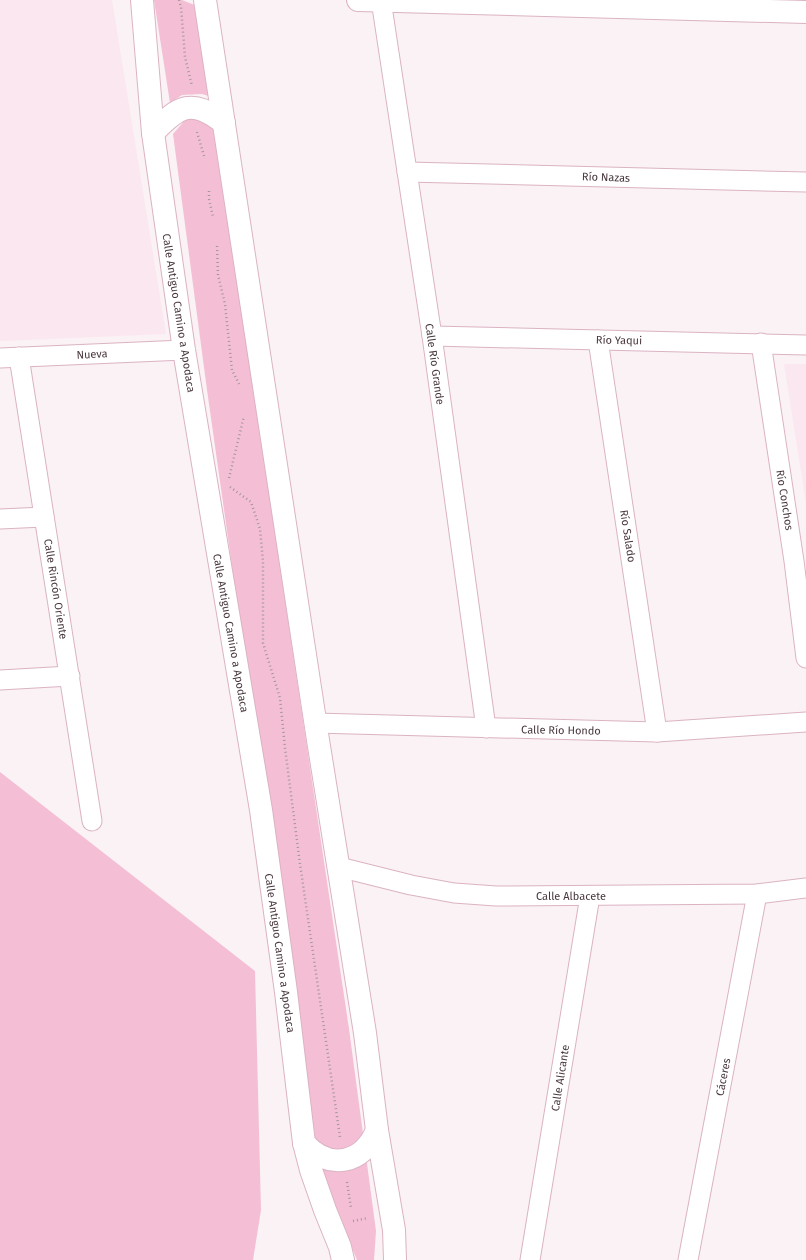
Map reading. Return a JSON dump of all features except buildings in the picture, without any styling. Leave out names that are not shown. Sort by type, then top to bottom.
[{"type":"street","name":"Calle Antiguo Camino a Apodaca","points":[[142,0],[153,133],[184,350],[261,810],[286,992],[304,1143],[311,1170],[344,1260]]},
{"type":"street","points":[[205,0],[315,723],[364,1025],[377,1130],[394,1230],[395,1260]]},
{"type":"street","points":[[358,0],[806,12]]},
{"type":"street","name":"Calle Río Grande","points":[[381,0],[432,336],[486,728]]},
{"type":"street","points":[[153,133],[167,118],[188,107],[196,107],[215,116],[224,123]]},
{"type":"street","name":"Río Nazas","points":[[407,172],[806,182]]},
{"type":"street","name":"Río Yaqui","points":[[432,336],[806,345]]},
{"type":"street","name":"Río Salado","points":[[598,340],[657,732]]},
{"type":"street","name":"Río Conchos","points":[[761,343],[800,560],[806,658]]},
{"type":"street","name":"Nueva","points":[[0,358],[184,350]]},
{"type":"street","name":"Calle Rincón Oriente","points":[[19,357],[92,821]]},
{"type":"street","points":[[0,519],[44,517]]},
{"type":"street","points":[[0,680],[70,676]]},
{"type":"street","name":"Calle Río Hondo","points":[[315,723],[657,732],[806,722]]},
{"type":"street","name":"Calle Albacete","points":[[339,867],[411,885],[454,893],[496,896],[757,894],[806,888]]},
{"type":"street","name":"Cáceres","points":[[688,1260],[757,894]]},
{"type":"street","name":"Calle Alicante","points":[[530,1260],[590,896]]},
{"type":"street","points":[[304,1143],[312,1151],[322,1157],[333,1160],[344,1160],[356,1156],[365,1150],[373,1141],[377,1130]]},
{"type":"path","points":[[179,0],[181,7],[185,56],[196,107],[195,128],[206,162]]},
{"type":"path","points":[[209,191],[209,199],[214,221]]},
{"type":"path","points":[[217,244],[218,275],[225,304],[232,370],[241,389]]},
{"type":"path","points":[[246,409],[228,485],[251,502],[260,529],[263,562],[263,643],[280,698],[300,864],[352,1213]]},
{"type":"path","points":[[353,1221],[374,1217]]},
{"type":"shaded area","points":[[0,0],[112,0],[166,334],[0,341]]},
{"type":"shaded area","points":[[154,0],[182,0],[197,6],[212,97],[202,94],[182,95],[170,103]]},
{"type":"shaded area","points":[[193,111],[214,124],[349,1029],[376,1231],[374,1260],[357,1260],[320,1168],[291,981],[207,390],[173,134]]},
{"type":"shaded area","points":[[784,364],[806,364],[806,503]]},
{"type":"shaded area","points":[[0,772],[255,971],[261,1210],[253,1260],[0,1260]]}]
